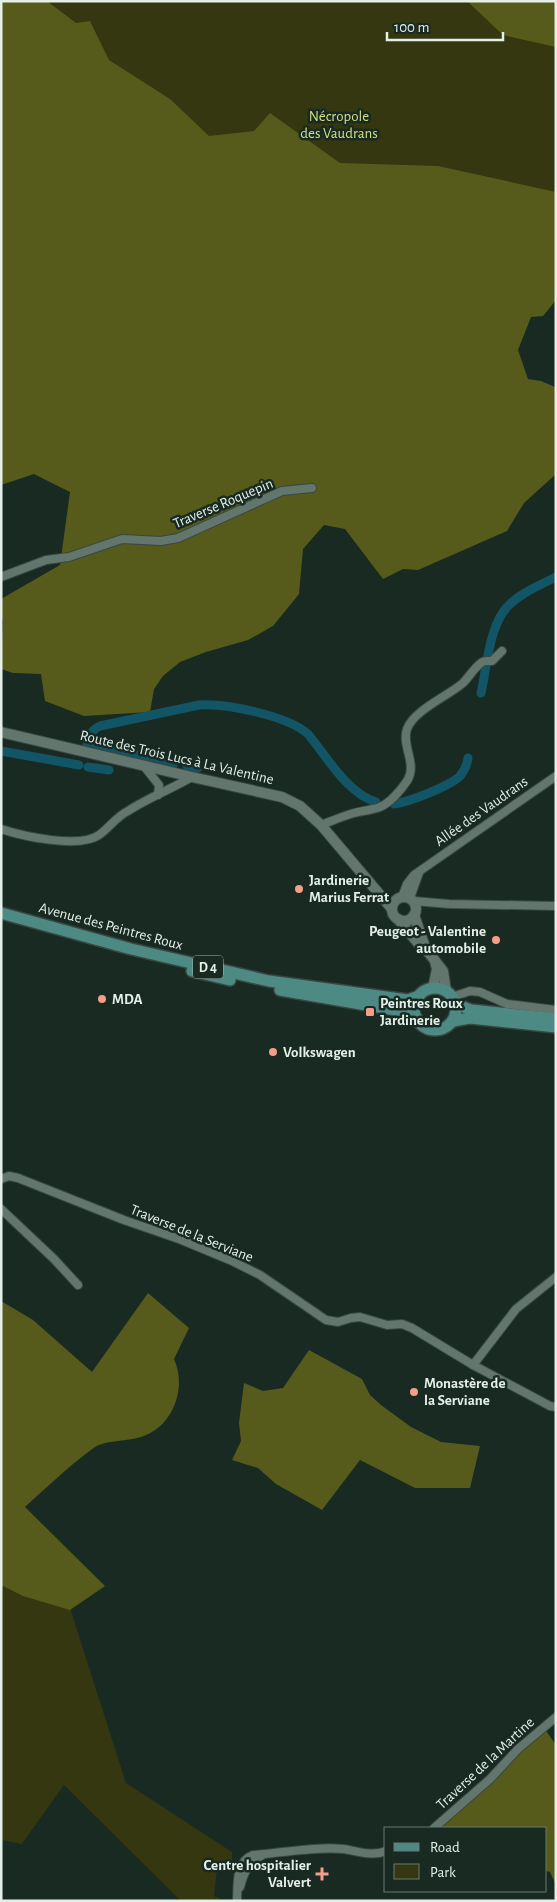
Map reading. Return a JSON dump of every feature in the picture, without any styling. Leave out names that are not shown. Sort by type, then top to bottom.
[{"type":"main road","name":"Avenue des Peintres Roux","points":[[1,913],[131,949],[269,982],[408,1000],[419,996]]},
{"type":"main road","name":"Avenue des Peintres Roux","points":[[1,913],[72,939],[202,974],[268,988],[407,1012],[416,1016]]},
{"type":"main road","points":[[451,997],[456,1013],[452,1021],[444,1028],[433,1030],[422,1026],[416,1016],[415,1002],[425,990],[434,988],[451,997],[471,1010],[556,1019]]},
{"type":"main road","points":[[452,1021],[470,1018],[556,1027]]},
{"type":"street","name":"Traverse Roquepin","points":[[1,577],[46,560],[69,557],[122,539],[160,541],[178,538],[282,492],[312,488]]},
{"type":"street","points":[[321,825],[379,807],[393,796],[407,781],[412,770],[406,739],[406,731],[410,724],[424,710],[461,684],[479,664],[488,661],[502,651]]},
{"type":"street","name":"Route des Trois Lucs à La Valentine","points":[[1,732],[282,796],[300,806],[321,825],[392,909]]},
{"type":"street","points":[[143,765],[159,785],[158,795]]},
{"type":"street","name":"Allée des Vaudrans","points":[[406,898],[422,869],[556,776]]},
{"type":"street","points":[[1,829],[51,840],[82,841],[98,836],[121,815],[192,777]]},
{"type":"street","name":"Route des Trois Lucs à La Valentine","points":[[371,883],[406,898],[449,904],[556,906]]},
{"type":"street","points":[[398,919],[407,921],[414,915],[416,908],[406,898],[395,901],[392,912],[398,919],[418,942],[425,948],[443,971],[451,997],[470,991],[480,992],[507,1004],[556,1010]]},
{"type":"street","points":[[414,915],[425,948]]},
{"type":"street","points":[[434,960],[437,969],[434,988]]},
{"type":"street","name":"Traverse de la Serviane","points":[[1,1179],[8,1176],[18,1178],[232,1261],[260,1276],[326,1320],[338,1322],[360,1317],[387,1325],[402,1324],[412,1328],[473,1365],[550,1406],[556,1407]]},
{"type":"street","points":[[1,1209],[54,1259],[78,1285]]},
{"type":"street","points":[[473,1365],[516,1309],[556,1277]]},
{"type":"street","name":"Traverse de la Martine","points":[[435,1827],[490,1779],[518,1749],[556,1717]]},
{"type":"street","points":[[237,1900],[246,1870],[256,1858],[264,1854],[336,1849],[371,1854],[384,1851]]},
{"type":"green space","name":"Nécropole des Vaudrans","points":[[1,1],[556,1],[556,250],[361,246]]},
{"type":"green space","points":[[1,1],[47,1],[76,23],[90,21],[109,60],[170,99],[209,136],[254,131],[270,113],[340,163],[438,166],[556,192],[556,300],[543,316],[531,317],[518,350],[528,379],[541,381],[555,387],[556,474],[524,503],[507,531],[418,570],[403,569],[383,579],[345,529],[324,525],[303,549],[299,594],[273,626],[248,640],[206,652],[180,662],[163,676],[154,689],[150,712],[84,716],[45,701],[41,674],[13,673],[1,669],[3,620],[1,618],[1,599],[60,565],[70,492],[34,474],[1,485]]},
{"type":"green space","points":[[467,1],[556,1],[556,47],[503,35]]},
{"type":"green space","points":[[148,1293],[189,1328],[174,1359],[179,1383],[174,1408],[159,1427],[149,1434],[132,1439],[104,1443],[95,1447],[68,1468],[25,1507],[105,1586],[70,1610],[23,1596],[1,1585],[1,1301],[33,1320],[92,1372]]},
{"type":"green space","points":[[309,1350],[362,1379],[370,1395],[411,1427],[441,1442],[480,1446],[470,1488],[415,1488],[360,1460],[322,1510],[276,1484],[258,1468],[232,1460],[241,1441],[239,1423],[244,1383],[263,1391],[283,1388]]},
{"type":"green space","points":[[1,1500],[61,1580],[126,1783],[232,1852],[232,1862],[218,1861],[214,1896],[224,1901],[181,1901],[64,1785],[21,1845],[1,1840]]},
{"type":"green space","points":[[544,1728],[556,1745],[555,1883],[550,1872],[547,1871],[547,1827],[441,1826]]},
{"type":"waterway","points":[[481,693],[493,634],[502,613],[519,597],[556,577]]},
{"type":"waterway","points":[[174,763],[87,744],[93,731],[100,726],[199,705],[225,706],[256,712],[272,716],[308,734],[347,783],[356,791],[376,802]]},
{"type":"waterway","points":[[1,751],[79,765]]},
{"type":"waterway","points":[[394,804],[429,793],[455,780],[463,772],[468,758]]},
{"type":"waterway","points":[[187,766],[198,768]]},
{"type":"waterway","points":[[88,767],[109,770]]},
{"type":"place","name":"Jardinerie Marius Ferrat","points":[[299,889]]},
{"type":"place","name":"Peugeot - Valentine automobile","points":[[496,940]]},
{"type":"place","name":"MDA","points":[[102,999]]},
{"type":"place","name":"Peintres Roux Jardinerie","points":[[370,1012]]},
{"type":"place","name":"Volkswagen","points":[[273,1052]]},
{"type":"place","name":"Monastère de la Serviane","points":[[414,1392]]},
{"type":"place","name":"Centre hospitalier Valvert","points":[[322,1874]]}]
